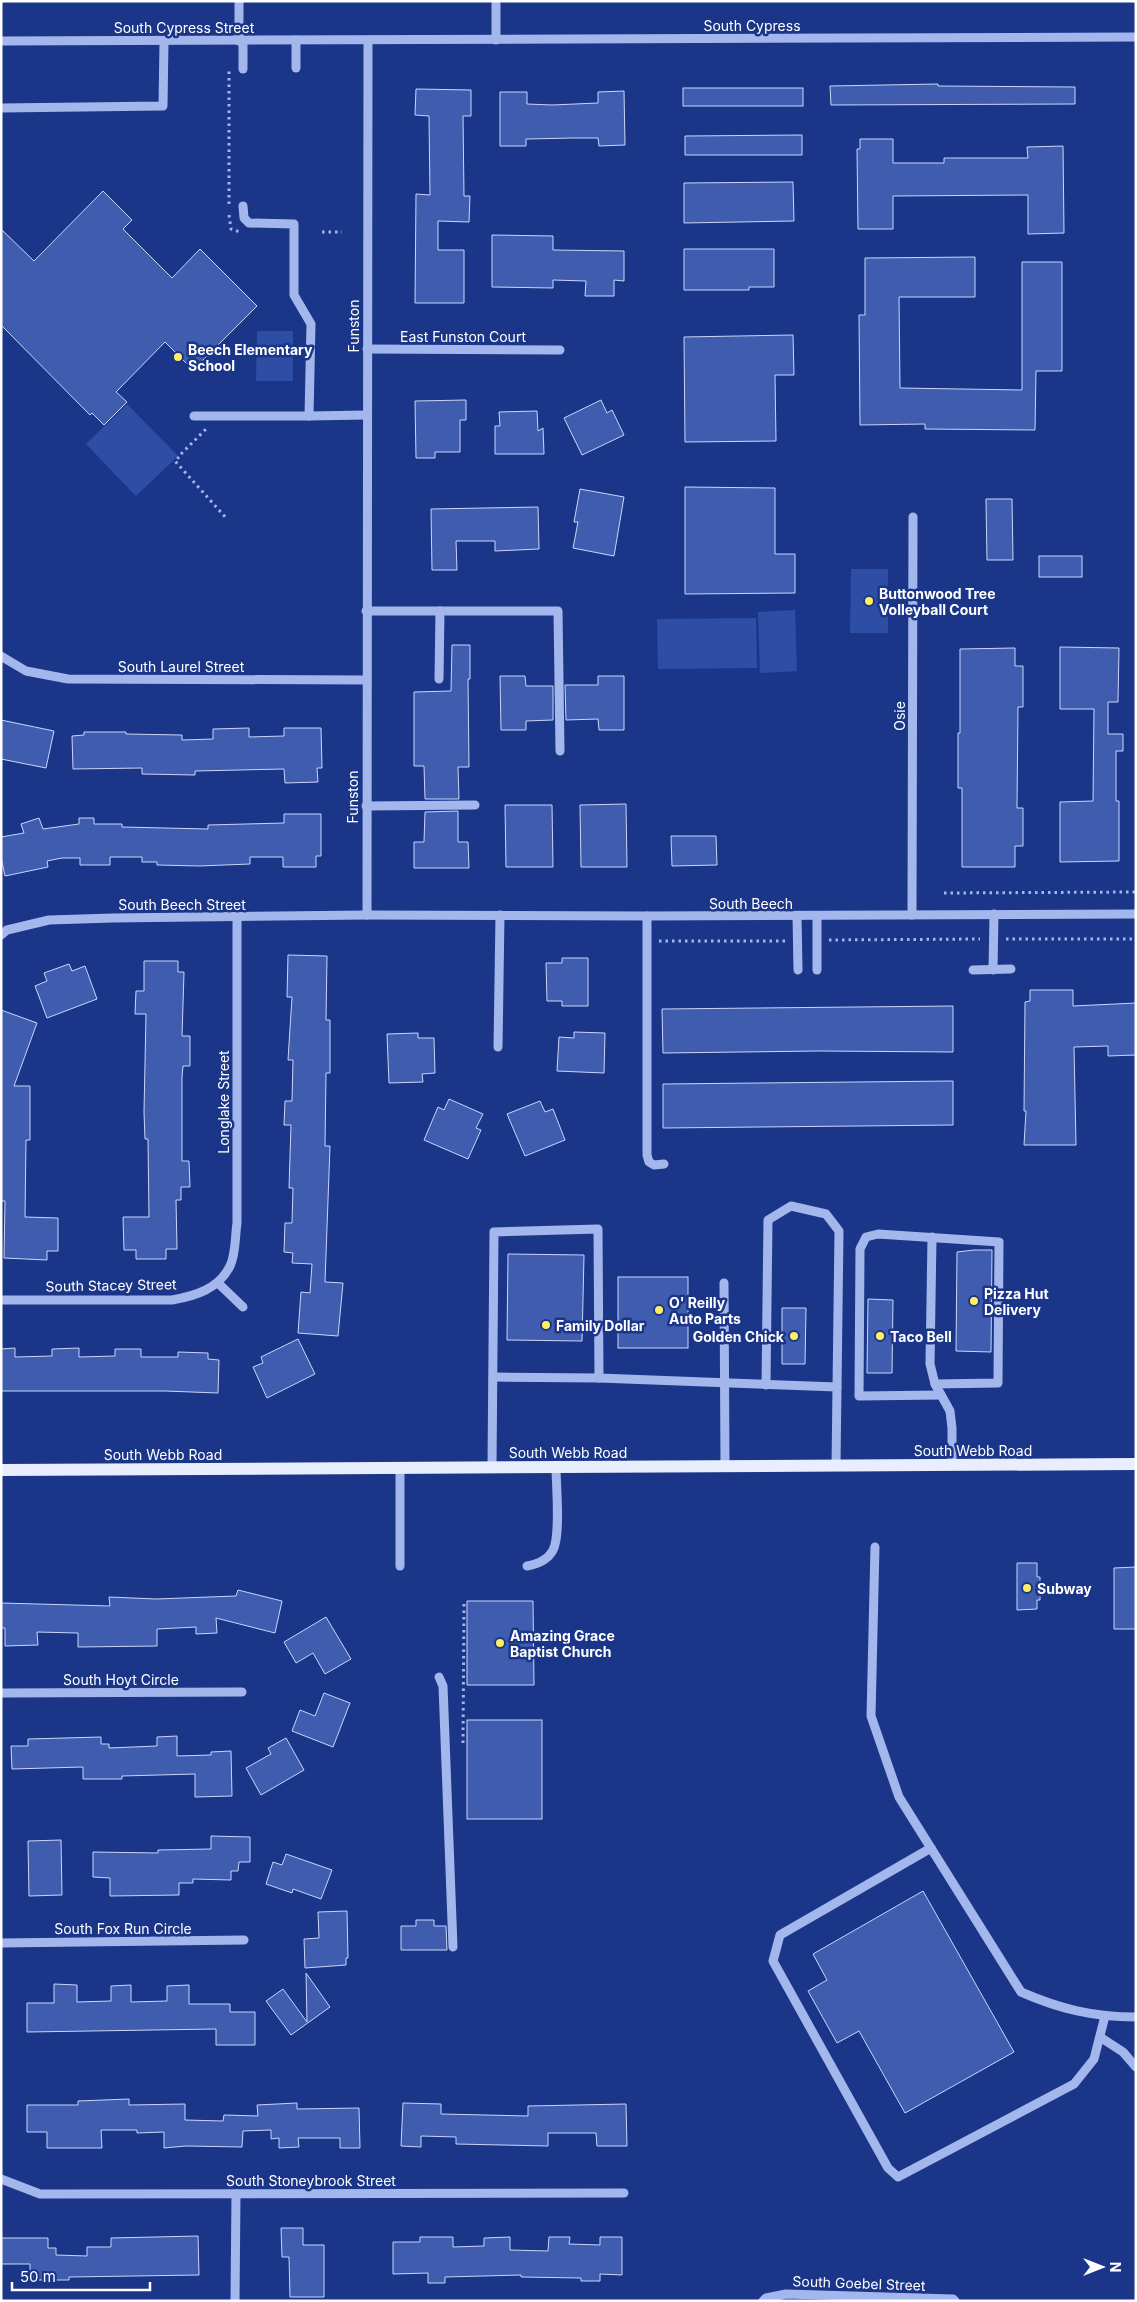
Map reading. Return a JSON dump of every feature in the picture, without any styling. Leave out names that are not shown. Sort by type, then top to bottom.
[{"type":"main road","name":"South Webb Road","points":[[1,1470],[1136,1464]]},
{"type":"street","points":[[239,1],[243,69]]},
{"type":"street","points":[[496,1],[496,40]]},
{"type":"street","name":"South Cypress","points":[[368,41],[1136,37]]},
{"type":"street","points":[[296,40],[296,68]]},
{"type":"street","name":"South Cypress Street","points":[[1,41],[368,41]]},
{"type":"street","points":[[1,108],[163,106],[164,41]]},
{"type":"street","name":"Funston","points":[[367,914],[366,415],[368,41]]},
{"type":"street","points":[[242,206],[244,218],[249,223],[294,224],[294,295],[310,324],[309,416]]},
{"type":"street","name":"East Funston Court","points":[[367,349],[560,350]]},
{"type":"street","points":[[194,416],[366,415]]},
{"type":"street","name":"Osie","points":[[912,914],[913,517]]},
{"type":"street","points":[[366,611],[558,611],[560,751]]},
{"type":"street","points":[[440,611],[440,680]]},
{"type":"street","name":"South Laurel Street","points":[[1,656],[26,671],[68,679],[366,680]]},
{"type":"street","points":[[366,806],[475,806]]},
{"type":"street","name":"South Beech","points":[[367,914],[647,916],[1136,914]]},
{"type":"street","name":"South Beech Street","points":[[1,934],[7,930],[49,920],[237,918],[367,914]]},
{"type":"street","points":[[993,970],[994,914]]},
{"type":"street","points":[[498,1047],[500,915]]},
{"type":"street","points":[[647,916],[647,1155],[649,1162],[654,1165],[664,1164]]},
{"type":"street","points":[[797,916],[798,970]]},
{"type":"street","points":[[817,916],[817,970]]},
{"type":"street","name":"Longlake Street","points":[[218,1283],[231,1265],[237,1224],[237,918]]},
{"type":"street","points":[[973,970],[1011,969]]},
{"type":"street","points":[[766,1385],[768,1220],[791,1206],[826,1214],[839,1231],[836,1466]]},
{"type":"street","points":[[492,1467],[494,1232],[598,1229],[600,1378]]},
{"type":"street","points":[[935,1384],[998,1383],[999,1242],[878,1234],[866,1236],[860,1249],[859,1396],[940,1395]]},
{"type":"street","points":[[932,1237],[930,1364],[935,1384],[950,1412],[952,1465]]},
{"type":"street","points":[[218,1283],[243,1307]]},
{"type":"street","name":"South Stacey Street","points":[[1,1300],[172,1300],[194,1296],[218,1283]]},
{"type":"street","points":[[724,1283],[725,1466]]},
{"type":"street","points":[[493,1377],[600,1378],[837,1388]]},
{"type":"street","points":[[527,1566],[542,1561],[549,1556],[556,1544],[556,1467]]},
{"type":"street","points":[[400,1468],[400,1566]]},
{"type":"street","points":[[875,1547],[871,1716],[899,1797],[1021,1992],[1054,2007],[1105,2016],[1136,2017]]},
{"type":"street","points":[[440,1677],[443,1686],[454,1947]]},
{"type":"street","name":"South Hoyt Circle","points":[[1,1693],[242,1692]]},
{"type":"street","points":[[931,1848],[780,1935],[773,1961],[888,2168],[898,2177],[1074,2084],[1094,2059],[1105,2016]]},
{"type":"street","name":"South Fox Run Circle","points":[[1,1942],[244,1940]]},
{"type":"street","points":[[1100,2037],[1123,2052],[1136,2067]]},
{"type":"street","name":"South Stoneybrook Street","points":[[1,2179],[40,2194],[624,2193]]},
{"type":"street","points":[[235,2301],[236,2194]]},
{"type":"street","name":"South Goebel Street","points":[[763,2301],[786,2294],[943,2298],[956,2301]]},
{"type":"path","points":[[229,70],[228,219],[231,230],[241,232]]},
{"type":"path","points":[[322,232],[342,232]]},
{"type":"path","points":[[178,457],[175,461],[227,519]]},
{"type":"path","points":[[944,893],[1136,892]]},
{"type":"path","points":[[817,940],[1136,938]]},
{"type":"path","points":[[659,941],[797,940]]},
{"type":"path","points":[[463,1743],[464,1603]]},
{"type":"shaded area","points":[[257,331],[293,331],[293,381],[256,381]]},
{"type":"shaded area","points":[[127,404],[178,456],[136,496],[86,444]]},
{"type":"shaded area","name":"Buttonwood Tree Volleyball Court","points":[[851,569],[888,569],[888,633],[850,633]]},
{"type":"shaded area","points":[[795,610],[797,671],[760,673],[758,612]]},
{"type":"shaded area","points":[[756,618],[757,668],[658,669],[657,619]]},
{"type":"building","points":[[938,84],[938,86],[1075,87],[1075,104],[831,105],[830,86]]},
{"type":"building","points":[[683,88],[803,88],[803,106],[683,106]]},
{"type":"building","points":[[416,89],[471,90],[471,116],[463,116],[464,196],[470,196],[469,222],[438,221],[438,250],[464,250],[464,303],[415,303],[416,194],[430,195],[429,116],[415,115]]},
{"type":"building","points":[[624,91],[625,145],[599,146],[598,138],[573,138],[526,139],[526,146],[500,146],[500,92],[527,92],[527,104],[552,105],[598,103],[598,92]]},
{"type":"building","points":[[802,135],[802,155],[685,155],[685,136]]},
{"type":"building","points":[[860,139],[893,139],[893,163],[944,163],[944,158],[1028,158],[1027,147],[1063,146],[1064,233],[1028,234],[1028,195],[893,196],[893,229],[858,229],[857,149],[860,149]]},
{"type":"building","points":[[793,182],[794,221],[684,223],[684,183]]},
{"type":"building","name":"Beech Elementary School","points":[[103,191],[132,220],[123,229],[172,278],[200,249],[257,306],[193,370],[165,342],[116,392],[127,402],[104,425],[92,413],[90,415],[1,325],[1,229],[34,261]]},
{"type":"building","points":[[492,235],[553,236],[553,250],[624,251],[624,281],[614,280],[614,296],[585,296],[586,281],[553,280],[553,288],[492,287]]},
{"type":"building","points":[[684,249],[774,249],[774,287],[749,287],[749,290],[684,290]]},
{"type":"building","points":[[975,257],[975,297],[899,297],[900,388],[1022,390],[1022,262],[1062,262],[1062,371],[1036,371],[1035,430],[925,429],[925,424],[860,425],[859,315],[865,315],[865,258]]},
{"type":"building","points":[[793,335],[794,375],[775,375],[776,441],[685,442],[684,337]]},
{"type":"building","points":[[466,400],[466,420],[460,420],[460,452],[435,452],[435,458],[416,458],[415,401]]},
{"type":"building","points":[[601,400],[607,413],[612,410],[624,435],[582,455],[564,418]]},
{"type":"building","points":[[537,411],[538,431],[543,428],[544,454],[495,454],[495,426],[500,426],[499,412]]},
{"type":"building","points":[[685,487],[775,488],[775,554],[795,554],[795,593],[685,594]]},
{"type":"building","points":[[580,489],[624,497],[614,556],[573,548],[578,522],[574,522]]},
{"type":"building","points":[[986,499],[1012,499],[1013,560],[987,560]]},
{"type":"building","points":[[538,507],[539,549],[495,551],[495,541],[456,541],[457,570],[432,570],[431,509]]},
{"type":"building","points":[[1039,556],[1082,556],[1082,577],[1039,577]]},
{"type":"building","points":[[452,645],[470,645],[470,679],[468,679],[469,767],[458,767],[459,799],[425,799],[424,766],[414,766],[414,692],[451,691]]},
{"type":"building","points":[[1060,647],[1119,648],[1118,702],[1108,702],[1108,734],[1123,734],[1123,751],[1116,751],[1116,801],[1119,801],[1119,861],[1060,862],[1060,802],[1093,801],[1094,709],[1060,709]]},
{"type":"building","points":[[1015,648],[1015,666],[1023,666],[1023,707],[1018,707],[1017,808],[1023,808],[1023,846],[1015,846],[1015,867],[962,867],[962,788],[958,788],[960,649]]},
{"type":"building","points":[[500,676],[525,676],[526,686],[553,686],[553,720],[526,721],[526,730],[501,730]]},
{"type":"building","points":[[598,676],[624,676],[624,730],[599,730],[598,719],[566,720],[565,685],[598,685]]},
{"type":"building","points":[[1,720],[54,731],[46,768],[1,759]]},
{"type":"building","points":[[249,728],[249,737],[284,736],[284,728],[321,728],[322,768],[317,768],[318,782],[285,783],[284,769],[195,771],[195,775],[142,774],[142,768],[73,769],[72,736],[84,735],[84,732],[182,735],[182,740],[213,739],[213,729]]},
{"type":"building","points":[[626,804],[627,867],[581,867],[580,805]]},
{"type":"building","points":[[505,805],[552,805],[553,867],[506,867]]},
{"type":"building","points":[[458,811],[458,842],[468,842],[469,868],[414,868],[414,842],[424,842],[425,812]]},
{"type":"building","points":[[284,814],[321,814],[321,856],[316,856],[316,867],[283,867],[283,857],[250,857],[250,864],[199,866],[157,865],[157,862],[142,862],[142,857],[110,857],[110,865],[80,865],[80,858],[62,858],[47,861],[48,867],[5,876],[1,857],[1,837],[24,833],[21,824],[39,818],[43,829],[79,824],[79,818],[94,818],[94,824],[122,824],[122,827],[208,829],[208,825],[284,823]]},
{"type":"building","points":[[671,836],[716,836],[717,865],[672,866]]},
{"type":"building","points":[[288,955],[327,956],[326,1020],[330,1020],[330,1073],[326,1073],[325,1146],[330,1146],[325,1282],[343,1283],[338,1336],[298,1333],[301,1292],[310,1293],[312,1264],[292,1263],[293,1253],[284,1252],[285,1223],[292,1223],[293,1188],[289,1188],[291,1125],[284,1125],[285,1101],[292,1101],[293,1060],[288,1060],[292,997],[287,997]]},
{"type":"building","points":[[562,958],[588,958],[588,1006],[562,1006],[562,1001],[547,1001],[546,963],[562,963]]},
{"type":"building","points":[[144,961],[178,961],[178,972],[184,972],[182,1036],[190,1036],[190,1066],[183,1066],[182,1077],[182,1161],[189,1161],[190,1187],[181,1187],[181,1200],[176,1200],[177,1249],[166,1249],[166,1259],[136,1259],[136,1250],[124,1250],[123,1217],[149,1217],[148,1139],[145,1139],[144,1112],[146,1014],[135,1014],[136,991],[144,991]]},
{"type":"building","points":[[69,964],[72,971],[85,966],[97,999],[47,1018],[35,986],[47,981],[44,973]]},
{"type":"building","points":[[1030,990],[1073,990],[1073,1006],[1136,1003],[1136,1055],[1108,1056],[1108,1046],[1074,1047],[1076,1145],[1024,1145],[1026,1111],[1024,1111],[1025,1002],[1030,1001]]},
{"type":"building","points":[[953,1006],[953,1052],[663,1053],[662,1009]]},
{"type":"building","points":[[1,1010],[37,1023],[14,1086],[30,1086],[30,1140],[26,1140],[25,1217],[58,1218],[58,1251],[47,1251],[47,1260],[4,1258],[5,1201],[1,1201]]},
{"type":"building","points":[[574,1032],[605,1033],[604,1073],[557,1071],[559,1037],[574,1038]]},
{"type":"building","points":[[418,1033],[418,1038],[434,1038],[435,1073],[422,1074],[423,1082],[389,1083],[387,1034]]},
{"type":"building","points":[[953,1081],[953,1125],[663,1128],[663,1084]]},
{"type":"building","points":[[449,1099],[483,1114],[476,1128],[481,1130],[468,1159],[424,1140],[438,1107],[444,1110]]},
{"type":"building","points":[[540,1101],[545,1112],[553,1109],[565,1140],[525,1156],[507,1114]]},
{"type":"building","name":"Pizza Hut Delivery","points":[[992,1250],[991,1352],[956,1351],[957,1252]]},
{"type":"building","points":[[508,1254],[584,1255],[582,1341],[507,1340]]},
{"type":"building","points":[[618,1277],[688,1277],[688,1348],[618,1348]]},
{"type":"building","name":"Taco Bell","points":[[868,1299],[893,1300],[892,1373],[867,1373]]},
{"type":"building","name":"Golden Chick","points":[[782,1308],[806,1308],[805,1364],[782,1364]]},
{"type":"building","points":[[298,1339],[315,1374],[267,1398],[253,1367],[263,1363],[261,1357]]},
{"type":"building","points":[[15,1348],[15,1357],[52,1356],[52,1349],[79,1348],[79,1357],[115,1356],[115,1349],[141,1349],[141,1357],[178,1357],[178,1352],[208,1353],[208,1359],[219,1360],[218,1393],[165,1391],[1,1391],[1,1349]]},
{"type":"building","points":[[1017,1563],[1037,1563],[1037,1577],[1040,1577],[1040,1600],[1037,1600],[1037,1609],[1017,1610]]},
{"type":"building","points":[[1136,1567],[1136,1629],[1114,1629],[1114,1568]]},
{"type":"building","points":[[238,1590],[282,1601],[275,1633],[216,1618],[217,1633],[196,1634],[196,1627],[157,1629],[157,1646],[78,1647],[78,1633],[37,1632],[38,1645],[5,1646],[5,1628],[1,1628],[1,1603],[110,1606],[109,1597],[156,1599],[236,1596]]},
{"type":"building","name":"Amazing Grace Baptist Church","points":[[467,1601],[533,1601],[534,1685],[467,1685]]},
{"type":"building","points":[[326,1617],[351,1659],[325,1674],[313,1653],[296,1663],[284,1642]]},
{"type":"building","points":[[324,1693],[350,1703],[333,1747],[292,1731],[300,1710],[315,1716]]},
{"type":"building","points":[[467,1720],[542,1720],[542,1819],[467,1819]]},
{"type":"building","points":[[177,1736],[177,1756],[211,1755],[211,1752],[231,1751],[232,1796],[195,1797],[195,1774],[122,1776],[122,1779],[83,1779],[83,1767],[12,1769],[11,1746],[28,1746],[28,1739],[101,1737],[101,1744],[109,1744],[109,1748],[157,1746],[157,1737]]},
{"type":"building","points":[[286,1738],[304,1770],[261,1795],[246,1768],[271,1754],[268,1748]]},
{"type":"building","points":[[211,1836],[250,1837],[250,1862],[239,1862],[238,1871],[231,1871],[231,1880],[193,1879],[193,1883],[179,1883],[179,1895],[110,1896],[110,1878],[93,1877],[93,1852],[158,1853],[158,1850],[211,1849]]},
{"type":"building","points":[[61,1840],[62,1895],[29,1896],[28,1841]]},
{"type":"building","points":[[286,1854],[332,1870],[321,1899],[293,1889],[292,1893],[266,1884],[273,1862],[282,1865]]},
{"type":"building","points":[[923,1891],[1014,2052],[905,2113],[859,2031],[837,2043],[808,1991],[827,1980],[813,1954]]},
{"type":"building","points":[[347,1911],[348,1958],[346,1958],[346,1965],[305,1968],[304,1939],[319,1938],[318,1912]]},
{"type":"building","points":[[416,1920],[434,1920],[434,1926],[446,1926],[447,1950],[401,1950],[401,1926],[416,1926]]},
{"type":"building","points":[[306,1973],[330,2007],[291,2035],[266,2001],[283,1989],[307,2022]]},
{"type":"building","points":[[54,1984],[77,1985],[77,2002],[111,2001],[111,1986],[131,1985],[131,2002],[167,2001],[167,1986],[189,1985],[189,2004],[230,2004],[230,2012],[255,2012],[255,2045],[216,2045],[216,2029],[27,2032],[27,2003],[54,2003]]},
{"type":"building","points":[[129,2099],[129,2105],[185,2104],[185,2120],[223,2121],[224,2115],[258,2116],[257,2105],[297,2103],[297,2109],[359,2108],[360,2148],[340,2148],[340,2138],[298,2138],[299,2147],[279,2148],[279,2138],[271,2139],[271,2130],[243,2131],[242,2147],[186,2146],[164,2148],[164,2132],[137,2133],[137,2130],[101,2130],[102,2148],[47,2148],[47,2132],[27,2132],[27,2105],[78,2105],[78,2101]]},
{"type":"building","points":[[403,2103],[441,2104],[441,2114],[528,2116],[528,2106],[626,2104],[627,2146],[597,2146],[596,2133],[548,2133],[548,2146],[456,2144],[456,2137],[421,2136],[421,2147],[401,2146]]},
{"type":"building","points":[[281,2228],[303,2228],[303,2245],[324,2245],[324,2297],[290,2297],[289,2257],[282,2257]]},
{"type":"building","points":[[198,2236],[199,2275],[69,2277],[69,2280],[30,2280],[30,2264],[1,2264],[1,2238],[48,2238],[48,2248],[56,2248],[56,2255],[87,2256],[87,2247],[111,2247],[111,2238]]},
{"type":"building","points":[[420,2237],[453,2237],[453,2247],[484,2246],[484,2238],[510,2237],[510,2250],[548,2251],[549,2237],[570,2237],[569,2244],[600,2245],[600,2237],[622,2237],[622,2275],[600,2274],[600,2281],[581,2281],[581,2278],[521,2277],[521,2275],[445,2277],[445,2283],[428,2283],[428,2273],[393,2274],[393,2242],[420,2242]]},
{"type":"place","name":"Beech Elementary School","points":[[178,357]]},
{"type":"place","name":"Buttonwood Tree Volleyball Court","points":[[869,601]]},
{"type":"place","name":"Pizza Hut Delivery","points":[[974,1301]]},
{"type":"place","name":"O' Reilly Auto Parts","points":[[659,1310]]},
{"type":"place","name":"Family Dollar","points":[[546,1325]]},
{"type":"place","name":"Golden Chick","points":[[794,1336]]},
{"type":"place","name":"Taco Bell","points":[[880,1336]]},
{"type":"place","name":"Subway","points":[[1027,1588]]},
{"type":"place","name":"Amazing Grace Baptist Church","points":[[500,1643]]}]
